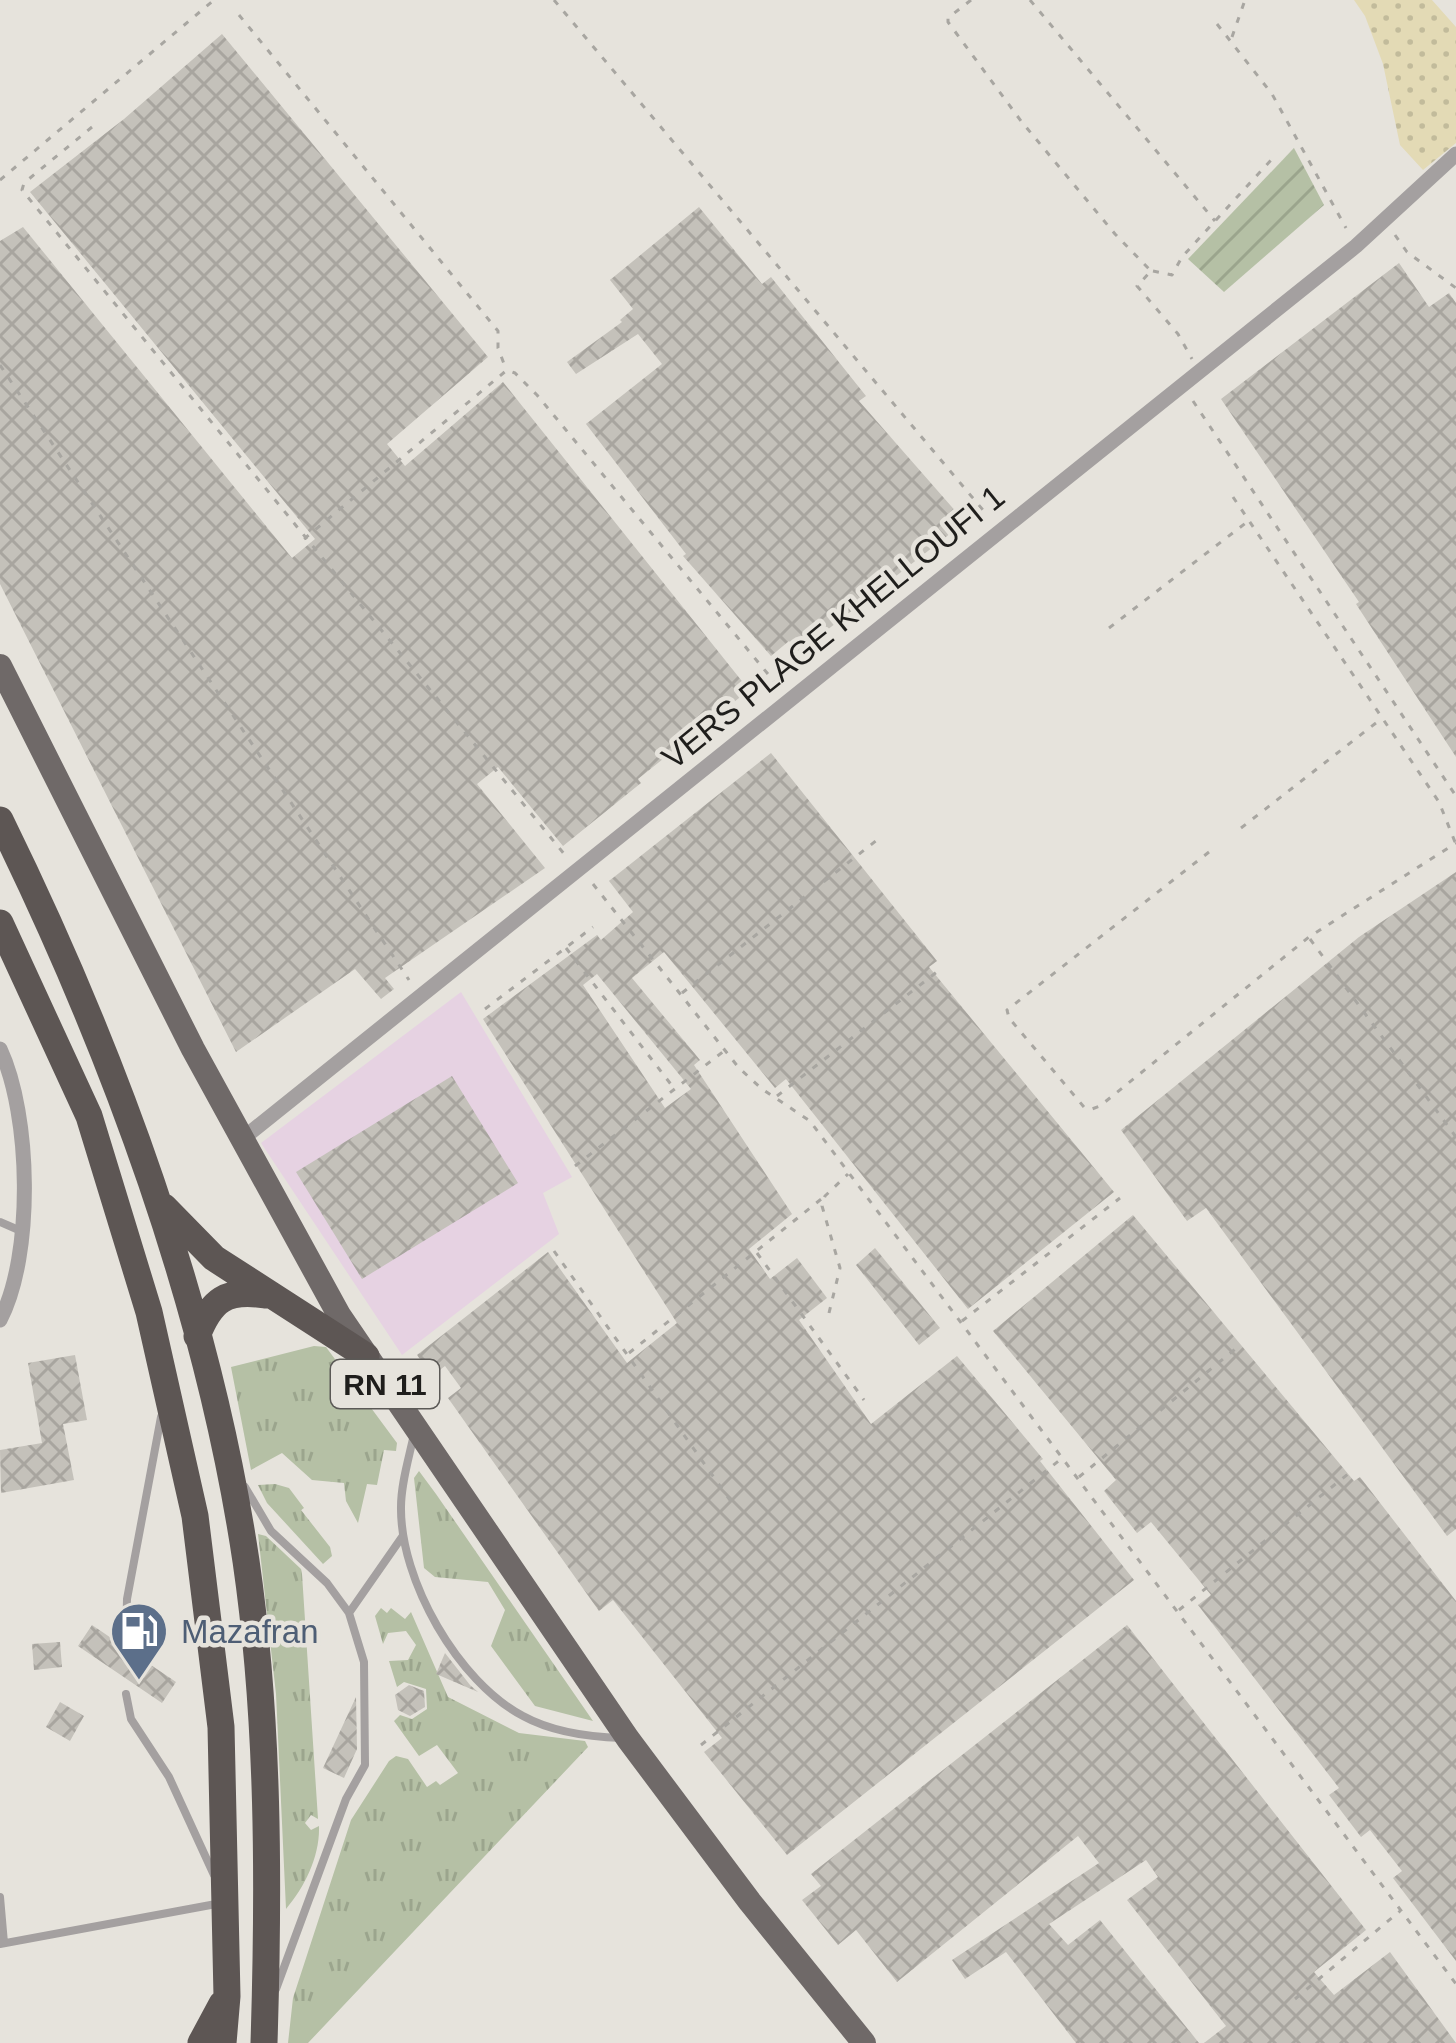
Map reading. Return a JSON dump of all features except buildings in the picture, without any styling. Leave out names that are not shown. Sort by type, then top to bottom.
[{"type":"highway","points":[[0,820],[113,1075],[154,1194],[227,1450],[247,1564],[261,1728],[268,1923],[265,2043]]},
{"type":"highway","points":[[0,923],[89,1116],[149,1312],[195,1516],[221,1726],[227,1996],[223,2043]]},
{"type":"highway","points":[[154,1194],[201,1247],[366,1356]]},
{"type":"highway","points":[[197,1336],[210,1306],[218,1300],[236,1292],[269,1296]]},
{"type":"highway","points":[[201,2043],[227,1996]]},
{"type":"main road","name":"RN 11","points":[[0,666],[315,1276],[628,1738],[750,1902],[864,2043]]},
{"type":"street","name":"VERS PLAGE KHELLOUFI 1","points":[[241,1140],[1356,246],[1456,154]]},
{"type":"street","points":[[0,1048],[22,1140],[25,1214],[0,1320]]},
{"type":"lane","points":[[0,1222],[22,1232]]},
{"type":"lane","points":[[126,1640],[130,1577],[165,1392]]},
{"type":"lane","points":[[416,1427],[400,1505],[403,1536],[410,1575],[435,1621],[479,1684],[500,1703],[527,1719],[589,1736],[628,1738]]},
{"type":"lane","points":[[227,1450],[271,1531],[327,1583],[349,1613],[364,1662],[365,1765],[346,1799],[296,1930],[268,2013],[265,2043]]},
{"type":"lane","points":[[349,1613],[403,1536]]},
{"type":"lane","points":[[0,1897],[2,1943],[225,1903],[169,1777],[131,1719],[126,1694]]},
{"type":"path","points":[[0,180],[214,0]]},
{"type":"path","points":[[554,0],[1001,530]]},
{"type":"path","points":[[971,0],[949,22],[1021,121],[1151,271],[1172,275],[1182,257],[1272,159]]},
{"type":"path","points":[[1030,0],[1215,221]]},
{"type":"path","points":[[1230,40],[1245,0]]},
{"type":"path","points":[[238,15],[498,331],[498,348],[507,370],[537,395],[788,701]]},
{"type":"path","points":[[1216,24],[1272,94],[1356,246]]},
{"type":"path","points":[[92,127],[24,183],[22,190],[740,1068],[810,1121],[1456,1984]]},
{"type":"path","points":[[1387,216],[1406,252],[1456,288]]},
{"type":"path","points":[[1151,271],[1137,286],[1178,334],[1198,371]]},
{"type":"path","points":[[0,365],[420,996]]},
{"type":"path","points":[[304,539],[507,370]]},
{"type":"path","points":[[1183,385],[1456,796]]},
{"type":"path","points":[[1209,852],[1007,1010],[1084,1107],[1100,1106],[1309,937],[1456,843],[1439,802],[1232,497]]},
{"type":"path","points":[[1109,628],[1249,521]]},
{"type":"path","points":[[1241,828],[1382,718]]},
{"type":"path","points":[[681,994],[877,840]]},
{"type":"path","points":[[485,1009],[593,927]]},
{"type":"path","points":[[1309,937],[1456,1137]]},
{"type":"path","points":[[566,948],[675,1089]]},
{"type":"path","points":[[776,1097],[942,968]]},
{"type":"path","points":[[574,1166],[725,1050]]},
{"type":"path","points":[[627,1354],[849,1173]]},
{"type":"path","points":[[825,1196],[823,1206],[841,1268],[829,1313]]},
{"type":"path","points":[[960,1321],[1120,1198]]},
{"type":"path","points":[[554,1250],[733,1503]]},
{"type":"path","points":[[756,1252],[864,1400]]},
{"type":"path","points":[[1078,1479],[1239,1346]]},
{"type":"path","points":[[700,1744],[1062,1457]]},
{"type":"path","points":[[1178,1611],[1348,1474]]},
{"type":"path","points":[[1295,2000],[1401,1910]]},
{"type":"shaded area","points":[[461,992],[572,1177],[543,1193],[559,1234],[402,1355],[261,1143]]},
{"type":"green space","points":[[1294,148],[1324,205],[1224,292],[1188,259]]},
{"type":"green space","points":[[326,1347],[397,1443],[396,1451],[384,1450],[377,1485],[367,1484],[358,1523],[346,1501],[344,1483],[312,1480],[282,1453],[251,1470],[231,1367]]},
{"type":"green space","points":[[419,1471],[593,1721],[535,1706],[491,1646],[505,1610],[488,1582],[435,1577],[424,1568],[414,1478]]},
{"type":"green space","points":[[258,1485],[289,1488],[330,1547],[332,1556],[323,1564],[267,1503]]},
{"type":"green space","points":[[258,1534],[266,1536],[302,1574],[318,1819],[311,1815],[305,1823],[311,1830],[319,1826],[319,1837],[310,1870],[286,1909],[276,1694]]},
{"type":"green space","points":[[381,1608],[387,1613],[391,1608],[405,1619],[411,1612],[448,1697],[519,1733],[585,1741],[588,1747],[308,2043],[288,2043],[293,1998],[351,1820],[396,1756],[408,1759],[427,1787],[458,1773],[437,1745],[419,1756],[394,1721],[400,1715],[412,1719],[427,1709],[426,1689],[404,1682],[397,1687],[389,1661],[408,1660],[416,1645],[406,1631],[388,1633],[383,1644],[375,1616]]},
{"type":"sand","points":[[1354,0],[1432,0],[1456,27],[1456,143],[1423,170],[1400,145],[1383,64]]},
{"type":"place","name":"Mazafran","points":[[139,1682]]}]
